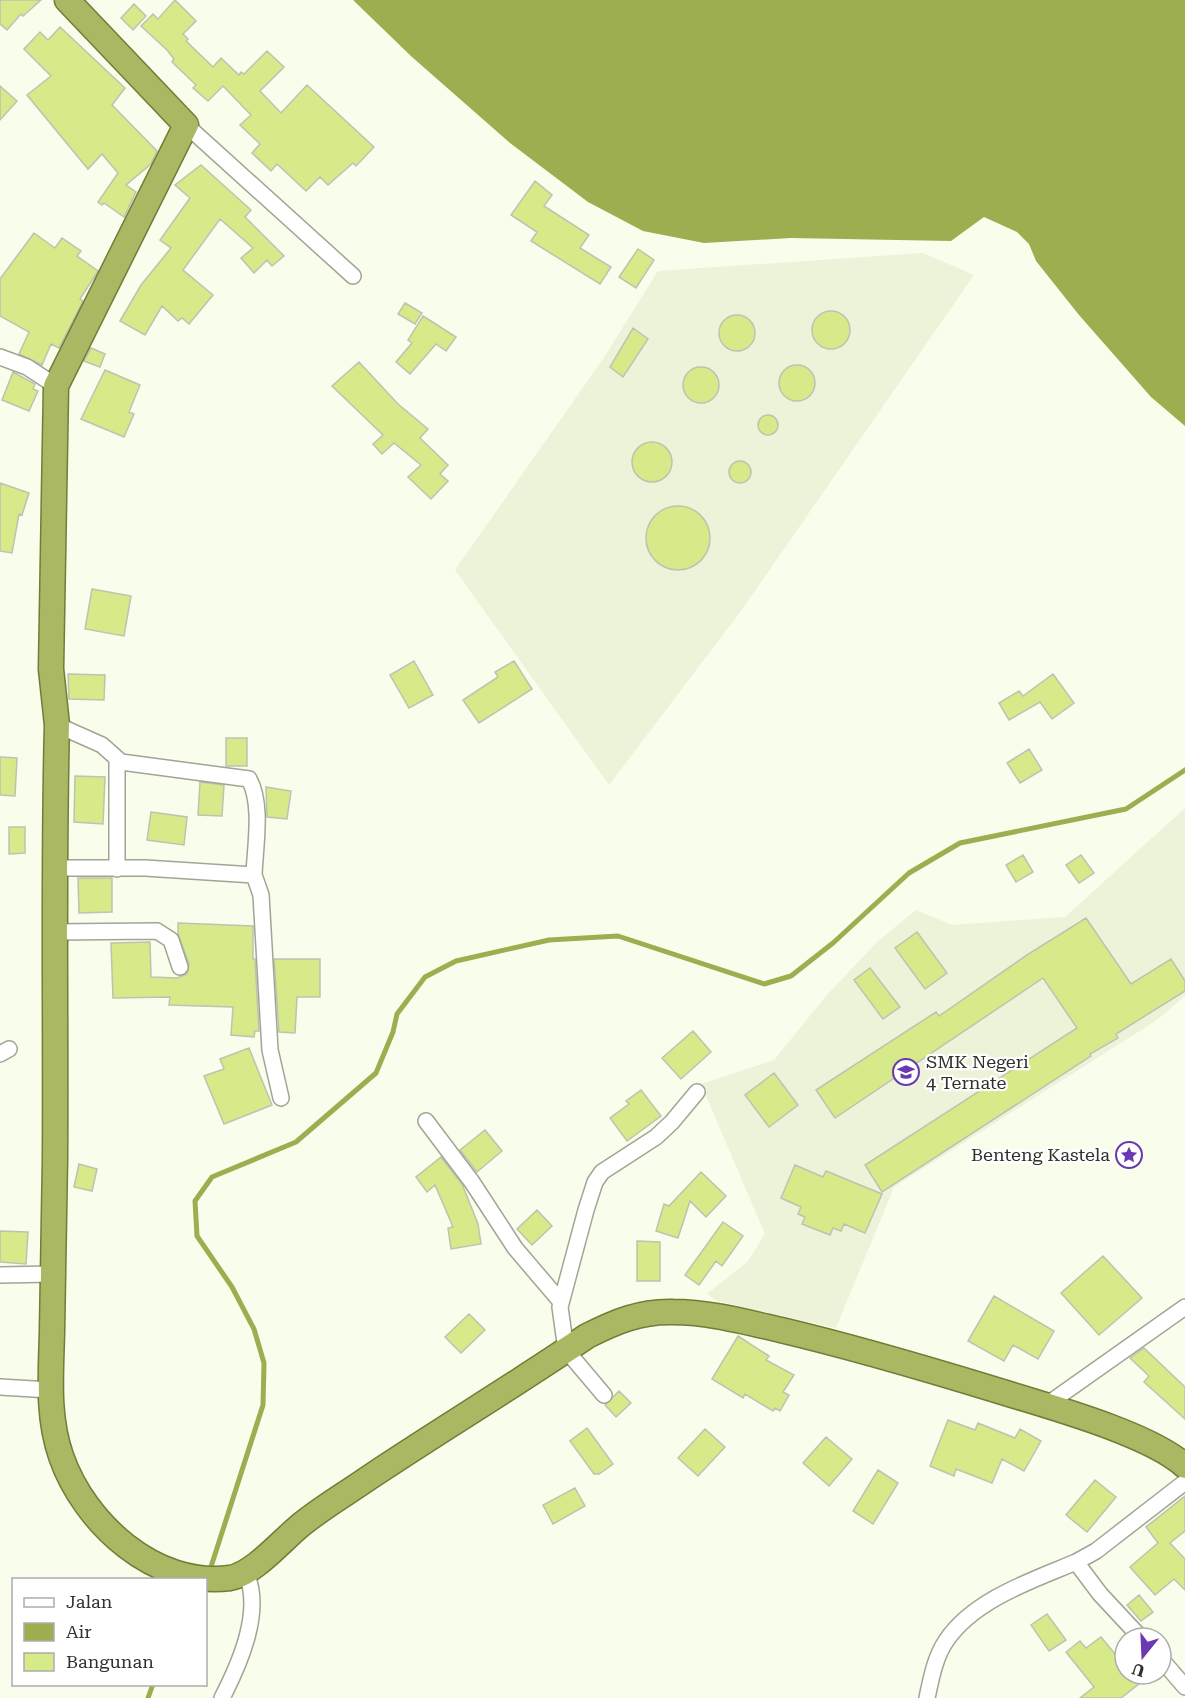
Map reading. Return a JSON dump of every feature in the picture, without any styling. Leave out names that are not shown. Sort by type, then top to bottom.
[{"type":"highway","points":[[67,0],[186,125],[56,386],[51,669],[57,725],[50,1390],[54,1432],[61,1457],[72,1481],[94,1516],[114,1536],[142,1556],[179,1574],[198,1577],[238,1575],[322,1508],[586,1336],[637,1314],[686,1312],[829,1341],[1045,1406],[1142,1441],[1185,1466]]},
{"type":"street","points":[[186,125],[353,276]]},
{"type":"street","points":[[0,357],[27,368],[56,386]]},
{"type":"street","points":[[57,725],[102,745],[117,759],[127,763],[249,779],[256,804],[254,875],[261,895],[270,1050],[281,1098]]},
{"type":"street","points":[[117,759],[117,869]]},
{"type":"street","points":[[55,868],[145,868],[254,875]]},
{"type":"street","points":[[54,932],[157,931],[171,940],[180,967]]},
{"type":"street","points":[[604,1395],[566,1350],[561,1302],[595,1182],[614,1162],[640,1148],[672,1122],[697,1092]]},
{"type":"street","points":[[426,1121],[472,1182],[515,1248],[561,1302]]},
{"type":"street","points":[[0,1275],[52,1274]]},
{"type":"street","points":[[1045,1406],[1185,1307]]},
{"type":"street","points":[[0,1387],[50,1390]]},
{"type":"street","points":[[927,1698],[933,1670],[952,1632],[993,1598],[1096,1551],[1185,1482]]},
{"type":"street","points":[[1076,1562],[1100,1594],[1130,1626]]},
{"type":"street","points":[[222,1698],[237,1664],[253,1605],[238,1575]]},
{"type":"street","points":[[1173,1674],[1185,1688]]},
{"type":"shaded area","points":[[923,253],[974,275],[741,611],[609,785],[455,570],[603,359],[658,271]]},
{"type":"shaded area","name":"SMK Negeri 4 Ternate","points":[[1185,808],[1185,996],[1157,1020],[894,1187],[836,1328],[717,1301],[707,1294],[748,1261],[765,1234],[701,1084],[774,1060],[826,996],[877,942],[916,910],[952,925],[1065,917]]},
{"type":"water","points":[[353,0],[1185,0],[1185,426],[1151,397],[1079,315],[1036,261],[1029,244],[1017,232],[984,217],[951,241],[791,238],[704,243],[643,231],[588,202],[510,143],[412,57]]},
{"type":"building","points":[[0,0],[41,0],[23,16],[21,14],[7,30],[0,24]]},
{"type":"building","points":[[175,0],[196,21],[183,34],[188,39],[186,41],[213,67],[221,58],[239,75],[241,72],[244,74],[267,51],[284,67],[260,91],[281,113],[307,85],[374,147],[356,166],[353,163],[328,185],[320,177],[306,191],[277,164],[271,171],[252,153],[260,144],[240,125],[251,115],[223,86],[208,101],[193,88],[196,85],[172,62],[174,59],[167,50],[141,26],[153,14],[158,19]]},
{"type":"building","points":[[134,4],[146,16],[133,30],[121,18]]},
{"type":"building","points":[[60,27],[125,88],[112,105],[157,151],[151,164],[126,185],[136,192],[124,217],[104,203],[102,205],[98,202],[118,173],[102,154],[88,169],[27,95],[51,76],[24,49],[40,32],[48,40]]},
{"type":"building","points":[[0,86],[17,101],[0,120]]},
{"type":"building","points":[[201,165],[251,210],[245,217],[284,256],[272,266],[267,260],[254,273],[241,258],[253,248],[220,219],[183,270],[213,295],[189,324],[182,318],[178,321],[162,306],[145,335],[120,321],[141,285],[171,248],[160,240],[190,198],[175,185]]},
{"type":"building","points":[[535,181],[552,195],[544,206],[589,235],[580,248],[611,267],[600,284],[531,241],[537,232],[511,215]]},
{"type":"building","points":[[34,233],[55,248],[62,238],[81,251],[77,256],[98,271],[80,299],[83,301],[59,348],[51,344],[42,365],[19,354],[29,332],[0,316],[0,279]]},
{"type":"building","points":[[638,249],[654,260],[636,288],[619,277]]},
{"type":"building","points":[[405,303],[422,313],[415,324],[398,314]]},
{"type":"building","points":[[831,311],[845,316],[850,330],[845,344],[831,349],[817,344],[812,330],[817,316]]},
{"type":"building","points":[[737,315],[750,320],[755,333],[750,346],[737,351],[724,346],[719,333],[724,320]]},
{"type":"building","points":[[423,316],[456,337],[446,351],[436,344],[410,374],[396,362],[412,343],[408,340]]},
{"type":"building","points":[[633,328],[648,339],[623,377],[610,367]]},
{"type":"building","points":[[91,348],[105,354],[100,367],[84,361]]},
{"type":"building","points":[[359,362],[398,404],[428,429],[420,438],[448,465],[440,474],[448,481],[431,499],[408,477],[421,465],[394,443],[382,454],[373,444],[383,435],[332,386]]},
{"type":"building","points":[[797,365],[810,370],[815,383],[810,396],[797,401],[784,396],[779,383],[784,370]]},
{"type":"building","points":[[701,367],[714,372],[719,385],[714,398],[701,403],[688,398],[683,385],[688,372]]},
{"type":"building","points":[[105,370],[140,385],[129,412],[134,414],[124,437],[81,419]]},
{"type":"building","points":[[13,372],[35,384],[33,389],[38,391],[29,411],[2,400]]},
{"type":"building","points":[[764,415],[772,415],[778,421],[778,429],[772,435],[764,435],[758,429],[758,421]]},
{"type":"building","points":[[652,442],[666,448],[672,462],[666,476],[652,482],[638,476],[632,462],[638,448]]},
{"type":"building","points":[[740,461],[748,464],[751,472],[748,480],[740,483],[732,480],[729,472],[732,464]]},
{"type":"building","points":[[0,483],[29,493],[22,515],[19,514],[12,553],[0,551]]},
{"type":"building","points":[[672,506],[684,506],[701,515],[708,526],[710,538],[708,550],[701,561],[684,570],[672,570],[660,565],[651,556],[646,544],[646,532],[651,520],[660,511]]},
{"type":"building","points":[[92,589],[131,596],[124,636],[85,629]]},
{"type":"building","points":[[414,661],[433,695],[409,708],[390,675]]},
{"type":"building","points":[[514,661],[532,689],[479,723],[463,700],[498,677],[495,672]]},
{"type":"building","points":[[68,674],[105,675],[104,700],[69,699]]},
{"type":"building","points":[[1053,674],[1074,703],[1052,719],[1040,702],[1009,720],[999,703],[1019,691],[1023,696]]},
{"type":"building","points":[[226,738],[247,738],[247,766],[226,766]]},
{"type":"building","points":[[1029,749],[1042,770],[1020,783],[1007,763]]},
{"type":"building","points":[[0,757],[17,758],[15,796],[0,795]]},
{"type":"building","points":[[75,776],[105,777],[103,824],[74,822]]},
{"type":"building","points":[[200,782],[224,785],[222,816],[198,815]]},
{"type":"building","points":[[266,787],[291,791],[287,819],[267,817]]},
{"type":"building","points":[[151,812],[187,817],[184,845],[147,840]]},
{"type":"building","points":[[9,827],[25,827],[25,853],[9,854]]},
{"type":"building","points":[[1023,855],[1033,872],[1016,882],[1006,865]]},
{"type":"building","points":[[1081,855],[1094,873],[1079,883],[1066,865]]},
{"type":"building","points":[[78,878],[112,878],[112,912],[79,913]]},
{"type":"building","points":[[1086,918],[1131,984],[1171,959],[1185,981],[1185,991],[1116,1034],[1118,1038],[1090,1054],[1091,1056],[882,1192],[865,1165],[1077,1028],[1043,978],[835,1118],[816,1090],[936,1012],[939,1016],[1027,955]]},
{"type":"building","points":[[178,923],[253,926],[253,959],[255,959],[259,1031],[255,1031],[254,1037],[231,1035],[233,1007],[169,1005],[170,997],[113,998],[111,943],[150,942],[151,977],[177,978],[187,974],[189,964],[178,934]]},
{"type":"building","points":[[917,932],[947,973],[925,989],[895,948]]},
{"type":"building","points":[[274,959],[320,959],[320,997],[297,997],[295,1033],[279,1032]]},
{"type":"building","points":[[870,968],[900,1007],[883,1019],[854,980]]},
{"type":"building","points":[[693,1031],[711,1052],[681,1079],[662,1058]]},
{"type":"building","points":[[249,1048],[272,1105],[224,1124],[204,1076],[224,1069],[220,1059]]},
{"type":"building","points":[[774,1073],[798,1105],[769,1127],[745,1095]]},
{"type":"building","points":[[641,1090],[661,1116],[627,1141],[610,1118],[629,1104],[626,1101]]},
{"type":"building","points":[[485,1130],[502,1151],[477,1172],[460,1150]]},
{"type":"building","points":[[441,1157],[462,1184],[478,1224],[481,1244],[451,1249],[448,1228],[453,1227],[435,1185],[427,1192],[416,1177]]},
{"type":"building","points":[[79,1164],[97,1169],[92,1191],[74,1187]]},
{"type":"building","points":[[795,1165],[823,1177],[826,1171],[882,1194],[865,1233],[844,1224],[841,1231],[833,1228],[830,1235],[802,1224],[805,1217],[798,1214],[801,1207],[781,1198]]},
{"type":"building","points":[[701,1172],[726,1196],[706,1217],[690,1201],[678,1238],[656,1231],[664,1204],[669,1206]]},
{"type":"building","points":[[537,1210],[552,1226],[532,1245],[517,1229]]},
{"type":"building","points":[[723,1222],[743,1236],[722,1266],[716,1261],[699,1285],[685,1275]]},
{"type":"building","points":[[0,1231],[28,1232],[26,1264],[0,1262]]},
{"type":"building","points":[[637,1241],[660,1242],[660,1281],[637,1281]]},
{"type":"building","points":[[1103,1256],[1142,1298],[1099,1335],[1061,1293]]},
{"type":"building","points":[[994,1296],[1054,1331],[1038,1359],[1013,1345],[1004,1361],[968,1341]]},
{"type":"building","points":[[469,1314],[485,1330],[461,1353],[445,1337]]},
{"type":"building","points":[[738,1336],[769,1356],[766,1360],[794,1375],[783,1392],[789,1395],[780,1411],[775,1408],[773,1411],[745,1394],[743,1398],[712,1379]]},
{"type":"building","points":[[1144,1348],[1185,1387],[1185,1419],[1144,1382],[1149,1376],[1130,1358]]},
{"type":"building","points":[[619,1391],[631,1403],[616,1417],[605,1405]]},
{"type":"building","points":[[948,1420],[975,1430],[978,1423],[1015,1438],[1020,1429],[1041,1441],[1024,1471],[1002,1459],[992,1483],[956,1469],[954,1476],[930,1466]]},
{"type":"building","points":[[587,1428],[613,1464],[599,1474],[594,1474],[570,1441]]},
{"type":"building","points":[[705,1429],[725,1447],[698,1476],[678,1458]]},
{"type":"building","points":[[826,1437],[852,1459],[829,1486],[803,1463]]},
{"type":"building","points":[[878,1470],[898,1483],[873,1524],[853,1511]]},
{"type":"building","points":[[1095,1480],[1116,1497],[1087,1532],[1066,1515]]},
{"type":"building","points":[[575,1488],[585,1506],[553,1524],[543,1505]]},
{"type":"building","points":[[1185,1496],[1185,1531],[1170,1543],[1185,1559],[1185,1590],[1174,1579],[1155,1595],[1130,1567],[1158,1543],[1146,1527]]},
{"type":"building","points":[[1139,1595],[1153,1612],[1141,1621],[1127,1605]]},
{"type":"building","points":[[1047,1614],[1066,1640],[1049,1651],[1031,1625]]},
{"type":"building","points":[[1101,1637],[1113,1652],[1113,1686],[1136,1686],[1121,1698],[1080,1698],[1094,1687],[1066,1652],[1080,1641],[1086,1648]]},
{"type":"waterway","points":[[209,1573],[263,1405],[264,1363],[254,1329],[232,1287],[197,1236],[195,1201],[212,1177],[296,1142],[376,1073],[393,1032],[397,1014],[425,977],[456,961],[549,940],[618,936],[764,984],[791,976],[833,943],[909,873],[960,843],[1126,809],[1185,770]]},
{"type":"waterway","points":[[148,1698],[152,1686]]},
{"type":"place","name":"SMK Negeri 4 Ternate","points":[[906,1072]]},
{"type":"place","name":"Benteng Kastela","points":[[1129,1155]]}]
